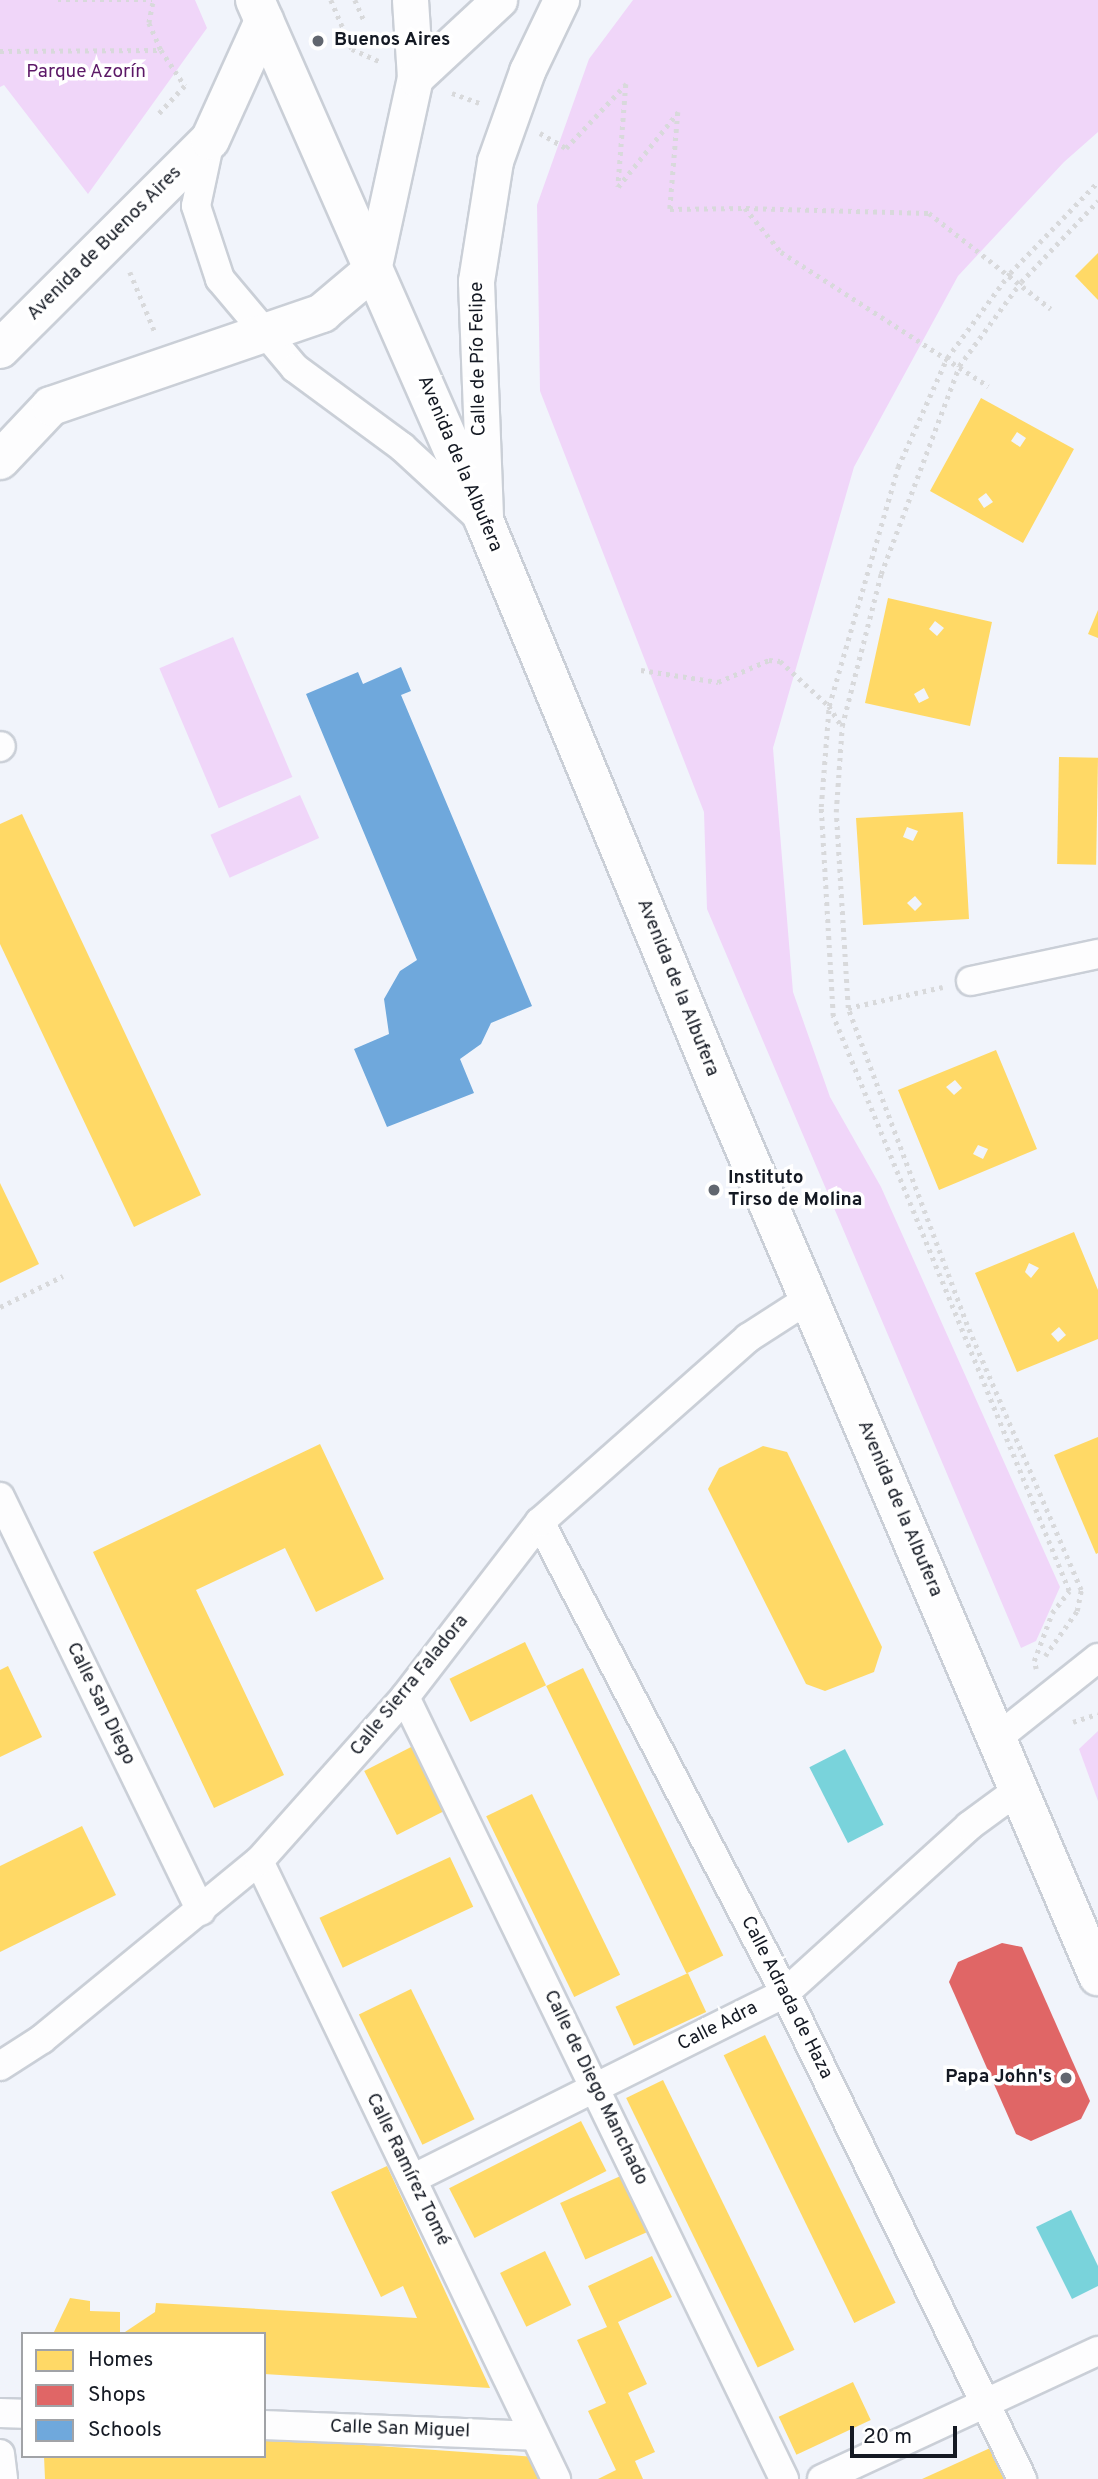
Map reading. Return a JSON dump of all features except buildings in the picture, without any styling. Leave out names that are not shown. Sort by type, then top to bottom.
[{"type":"main road","name":"Avenida de Buenos Aires","points":[[0,349],[210,140],[260,11]]},
{"type":"main road","name":"Avenida de la Albufera","points":[[260,11],[485,523],[1098,1976]]},
{"type":"main road","points":[[0,460],[51,406],[322,313],[373,270]]},
{"type":"street","points":[[373,270],[415,78],[410,0]]},
{"type":"street","points":[[415,78],[499,0]]},
{"type":"street","name":"Calle de Pío Felipe","points":[[485,523],[476,281],[495,161],[511,116],[561,0]]},
{"type":"street","name":"Avenida de Buenos Aires","points":[[210,140],[196,206],[220,279],[295,368],[402,447],[485,523]]},
{"type":"street","points":[[971,981],[1098,954]]},
{"type":"street","name":"Calle Sierra Faladora","points":[[0,2066],[41,2039],[259,1861],[405,1697],[540,1522],[748,1338],[810,1298]]},
{"type":"street","name":"Calle San Diego","points":[[0,1497],[201,1911]]},
{"type":"street","name":"Calle Adrada de Haza","points":[[540,1522],[785,1993],[1022,2479]]},
{"type":"street","points":[[996,1739],[1098,1658]]},
{"type":"street","name":"Calle de Diego Manchado","points":[[405,1697],[784,2479]]},
{"type":"street","name":"Calle Adra","points":[[412,2179],[596,2090],[785,1993],[969,1826],[1018,1790]]},
{"type":"street","name":"Calle Ramírez Tomé","points":[[259,1861],[556,2479]]},
{"type":"street","points":[[822,2479],[1098,2351]]},
{"type":"street","points":[[0,2413],[21,2414]]},
{"type":"street","name":"Calle San Miguel","points":[[266,2425],[535,2436]]},
{"type":"street","points":[[0,2454],[3,2479]]},
{"type":"path","points":[[58,0],[153,2],[149,23],[161,50],[185,86],[157,116]]},
{"type":"path","points":[[355,0],[364,20]]},
{"type":"path","points":[[0,51],[161,50]]},
{"type":"path","points":[[511,116],[566,148],[626,84],[618,187],[678,112],[670,209],[745,208],[929,213],[1021,282],[1051,309]]},
{"type":"path","points":[[1098,182],[1010,274],[947,358],[898,467],[829,706],[821,807],[833,1016],[1069,1591],[1052,1613],[1034,1661],[1042,1703],[1063,1725],[1098,1714]]},
{"type":"path","points":[[1041,1663],[1077,1611],[1081,1590],[967,1325],[848,1008],[836,812],[842,726],[881,574],[958,366],[1021,282],[1098,201]]},
{"type":"path","points":[[745,208],[781,252],[988,386]]},
{"type":"path","points":[[114,235],[169,365]]},
{"type":"path","points":[[641,670],[718,682],[769,660],[780,661],[829,706],[842,726]]},
{"type":"path","points":[[848,1008],[971,981]]},
{"type":"path","points":[[0,1307],[63,1276]]},
{"type":"green space","name":"Parque Azorín","points":[[0,0],[195,0],[207,28],[88,194],[4,85],[0,87]]},
{"type":"green space","points":[[633,0],[1098,0],[1098,132],[1064,162],[958,276],[854,467],[773,748],[793,992],[830,1097],[881,1187],[1060,1587],[1036,1641],[1021,1648],[707,909],[704,812],[540,391],[537,205],[589,59]]},
{"type":"green space","points":[[233,637],[292,777],[219,808],[159,668]]},
{"type":"green space","points":[[300,795],[319,838],[230,878],[210,835]]},
{"type":"green space","points":[[1098,1731],[1098,1801],[1079,1749]]},
{"type":"water","points":[[845,1749],[884,1825],[848,1843],[809,1767]]},
{"type":"water","points":[[1071,2210],[1098,2266],[1098,2286],[1072,2299],[1036,2227]]},
{"type":"place","name":"Buenos Aires","points":[[318,41]]},
{"type":"place","name":"Instituto Tirso de Molina","points":[[714,1190]]},
{"type":"place","name":"Papa John's","points":[[1066,2078]]}]
